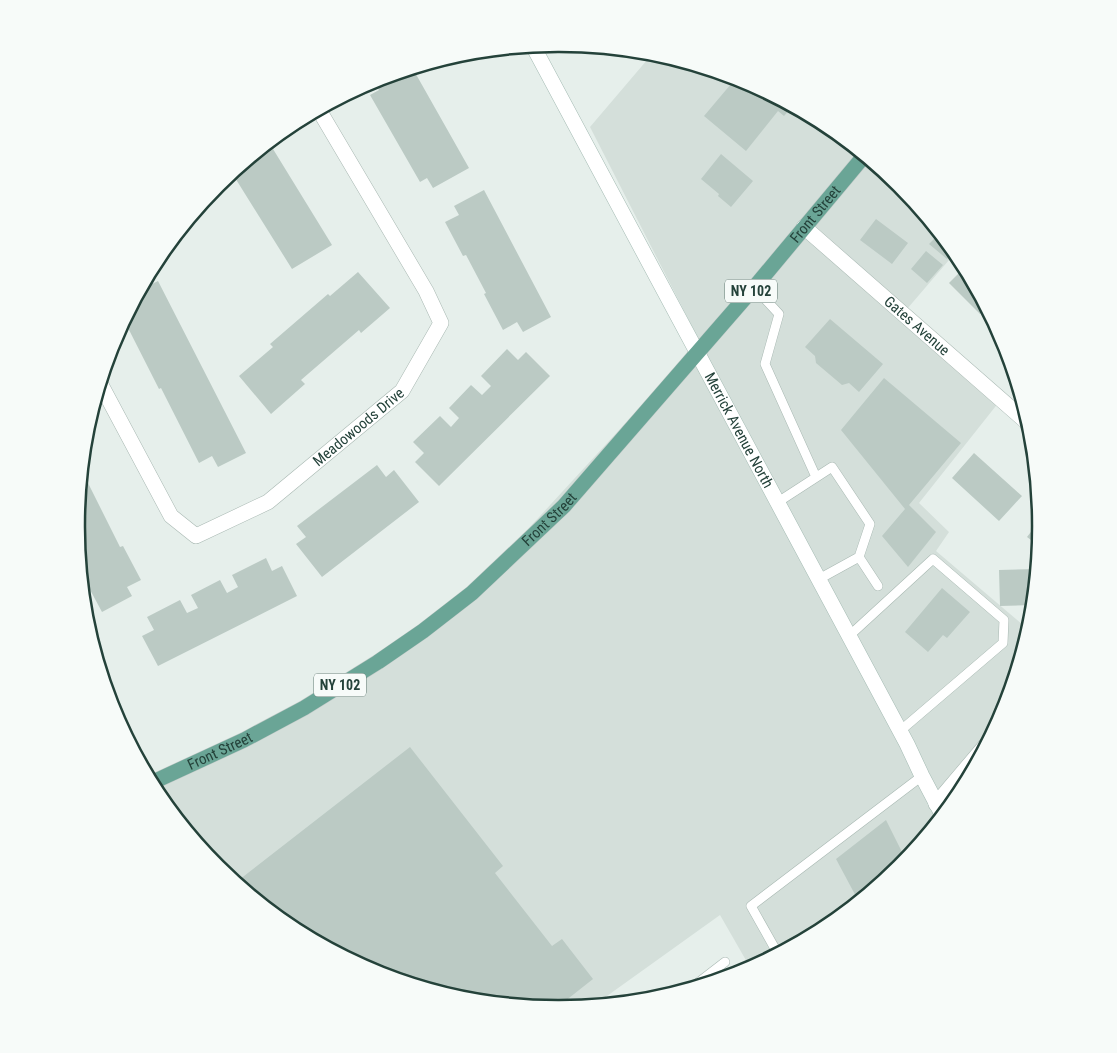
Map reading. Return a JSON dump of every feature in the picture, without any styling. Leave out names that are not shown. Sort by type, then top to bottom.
[{"type":"main road","name":"Front Street","points":[[158,780],[244,740],[304,708],[400,646],[472,593],[564,506],[697,354],[860,161]]},
{"type":"street","name":"Merrick Avenue North","points":[[537,53],[900,731],[939,810]]},
{"type":"street","name":"Meadowoods Drive","points":[[105,392],[171,516],[196,536],[268,502],[402,391],[441,323],[426,291],[322,116]]},
{"type":"street","name":"Gates Avenue","points":[[804,227],[1019,415]]},
{"type":"lane","points":[[754,287],[779,314],[765,364],[816,477]]},
{"type":"lane","points":[[778,502],[832,467],[870,524],[859,557],[819,579]]},
{"type":"lane","points":[[859,557],[878,586]]},
{"type":"lane","points":[[849,636],[933,559],[1004,620],[1003,642],[900,731]]},
{"type":"lane","points":[[775,948],[751,906],[922,776]]},
{"type":"lane","points":[[706,976],[725,962]]},
{"type":"shaded area","points":[[646,61],[681,69],[711,78],[768,101],[822,132],[871,170],[915,214],[950,259],[901,316],[999,402],[919,503],[949,532],[936,551],[1022,624],[1007,679],[996,708],[984,736],[953,790],[935,815],[894,862],[847,903],[795,937],[747,961],[720,915],[605,998],[558,1000],[527,999],[466,991],[406,975],[349,952],[321,937],[270,903],[223,862],[182,815],[157,779],[340,688],[460,603],[700,342],[590,127]]},
{"type":"building","points":[[416,75],[469,168],[433,188],[427,178],[420,182],[370,95],[379,90],[378,89]]},
{"type":"building","points":[[730,85],[788,112],[784,116],[778,111],[746,151],[704,116]]},
{"type":"building","points":[[273,148],[332,245],[292,269],[236,179]]},
{"type":"building","points":[[721,154],[753,181],[731,207],[701,179]]},
{"type":"building","points":[[484,190],[551,317],[523,332],[517,322],[503,330],[466,255],[463,256],[445,222],[459,215],[454,206]]},
{"type":"building","points":[[876,219],[908,243],[892,264],[860,240]]},
{"type":"building","points":[[935,238],[949,257],[947,259],[929,244]]},
{"type":"building","points":[[926,251],[943,265],[927,283],[911,269]]},
{"type":"building","points":[[358,272],[390,308],[361,333],[359,330],[301,380],[305,384],[271,414],[239,376],[273,347],[270,344],[328,294],[330,296]]},
{"type":"building","points":[[959,273],[982,312],[980,314],[949,283]]},
{"type":"building","points":[[158,281],[246,453],[218,467],[212,456],[199,463],[128,328],[151,285]]},
{"type":"building","points":[[830,319],[883,364],[859,392],[849,383],[842,385],[816,363],[815,356],[805,347]]},
{"type":"building","points":[[507,349],[518,360],[526,352],[550,376],[439,486],[415,462],[424,453],[413,442],[440,416],[451,427],[459,418],[449,408],[471,385],[482,395],[491,386],[481,376]]},
{"type":"building","points":[[884,378],[961,443],[909,505],[936,532],[908,567],[882,536],[905,509],[841,430]]},
{"type":"building","points":[[974,453],[1022,496],[999,521],[952,478]]},
{"type":"building","points":[[377,465],[386,477],[394,470],[419,502],[322,577],[296,544],[306,537],[297,526]]},
{"type":"building","points":[[87,482],[120,547],[123,546],[141,580],[127,587],[132,596],[102,612],[89,588],[85,526]]},
{"type":"building","points":[[1032,531],[1032,540],[1027,537]]},
{"type":"building","points":[[266,558],[272,571],[282,566],[297,596],[158,666],[142,636],[154,630],[147,617],[180,600],[187,613],[198,608],[191,595],[220,580],[227,593],[238,587],[232,575]]},
{"type":"building","points":[[1030,569],[1025,605],[1000,606],[999,570]]},
{"type":"building","points":[[942,588],[970,612],[947,638],[943,635],[928,652],[905,632]]},
{"type":"building","points":[[410,747],[503,866],[495,873],[552,946],[562,939],[593,979],[567,1000],[497,996],[436,984],[377,964],[321,937],[270,903],[241,878]]},
{"type":"building","points":[[886,820],[902,853],[856,896],[836,859]]}]
